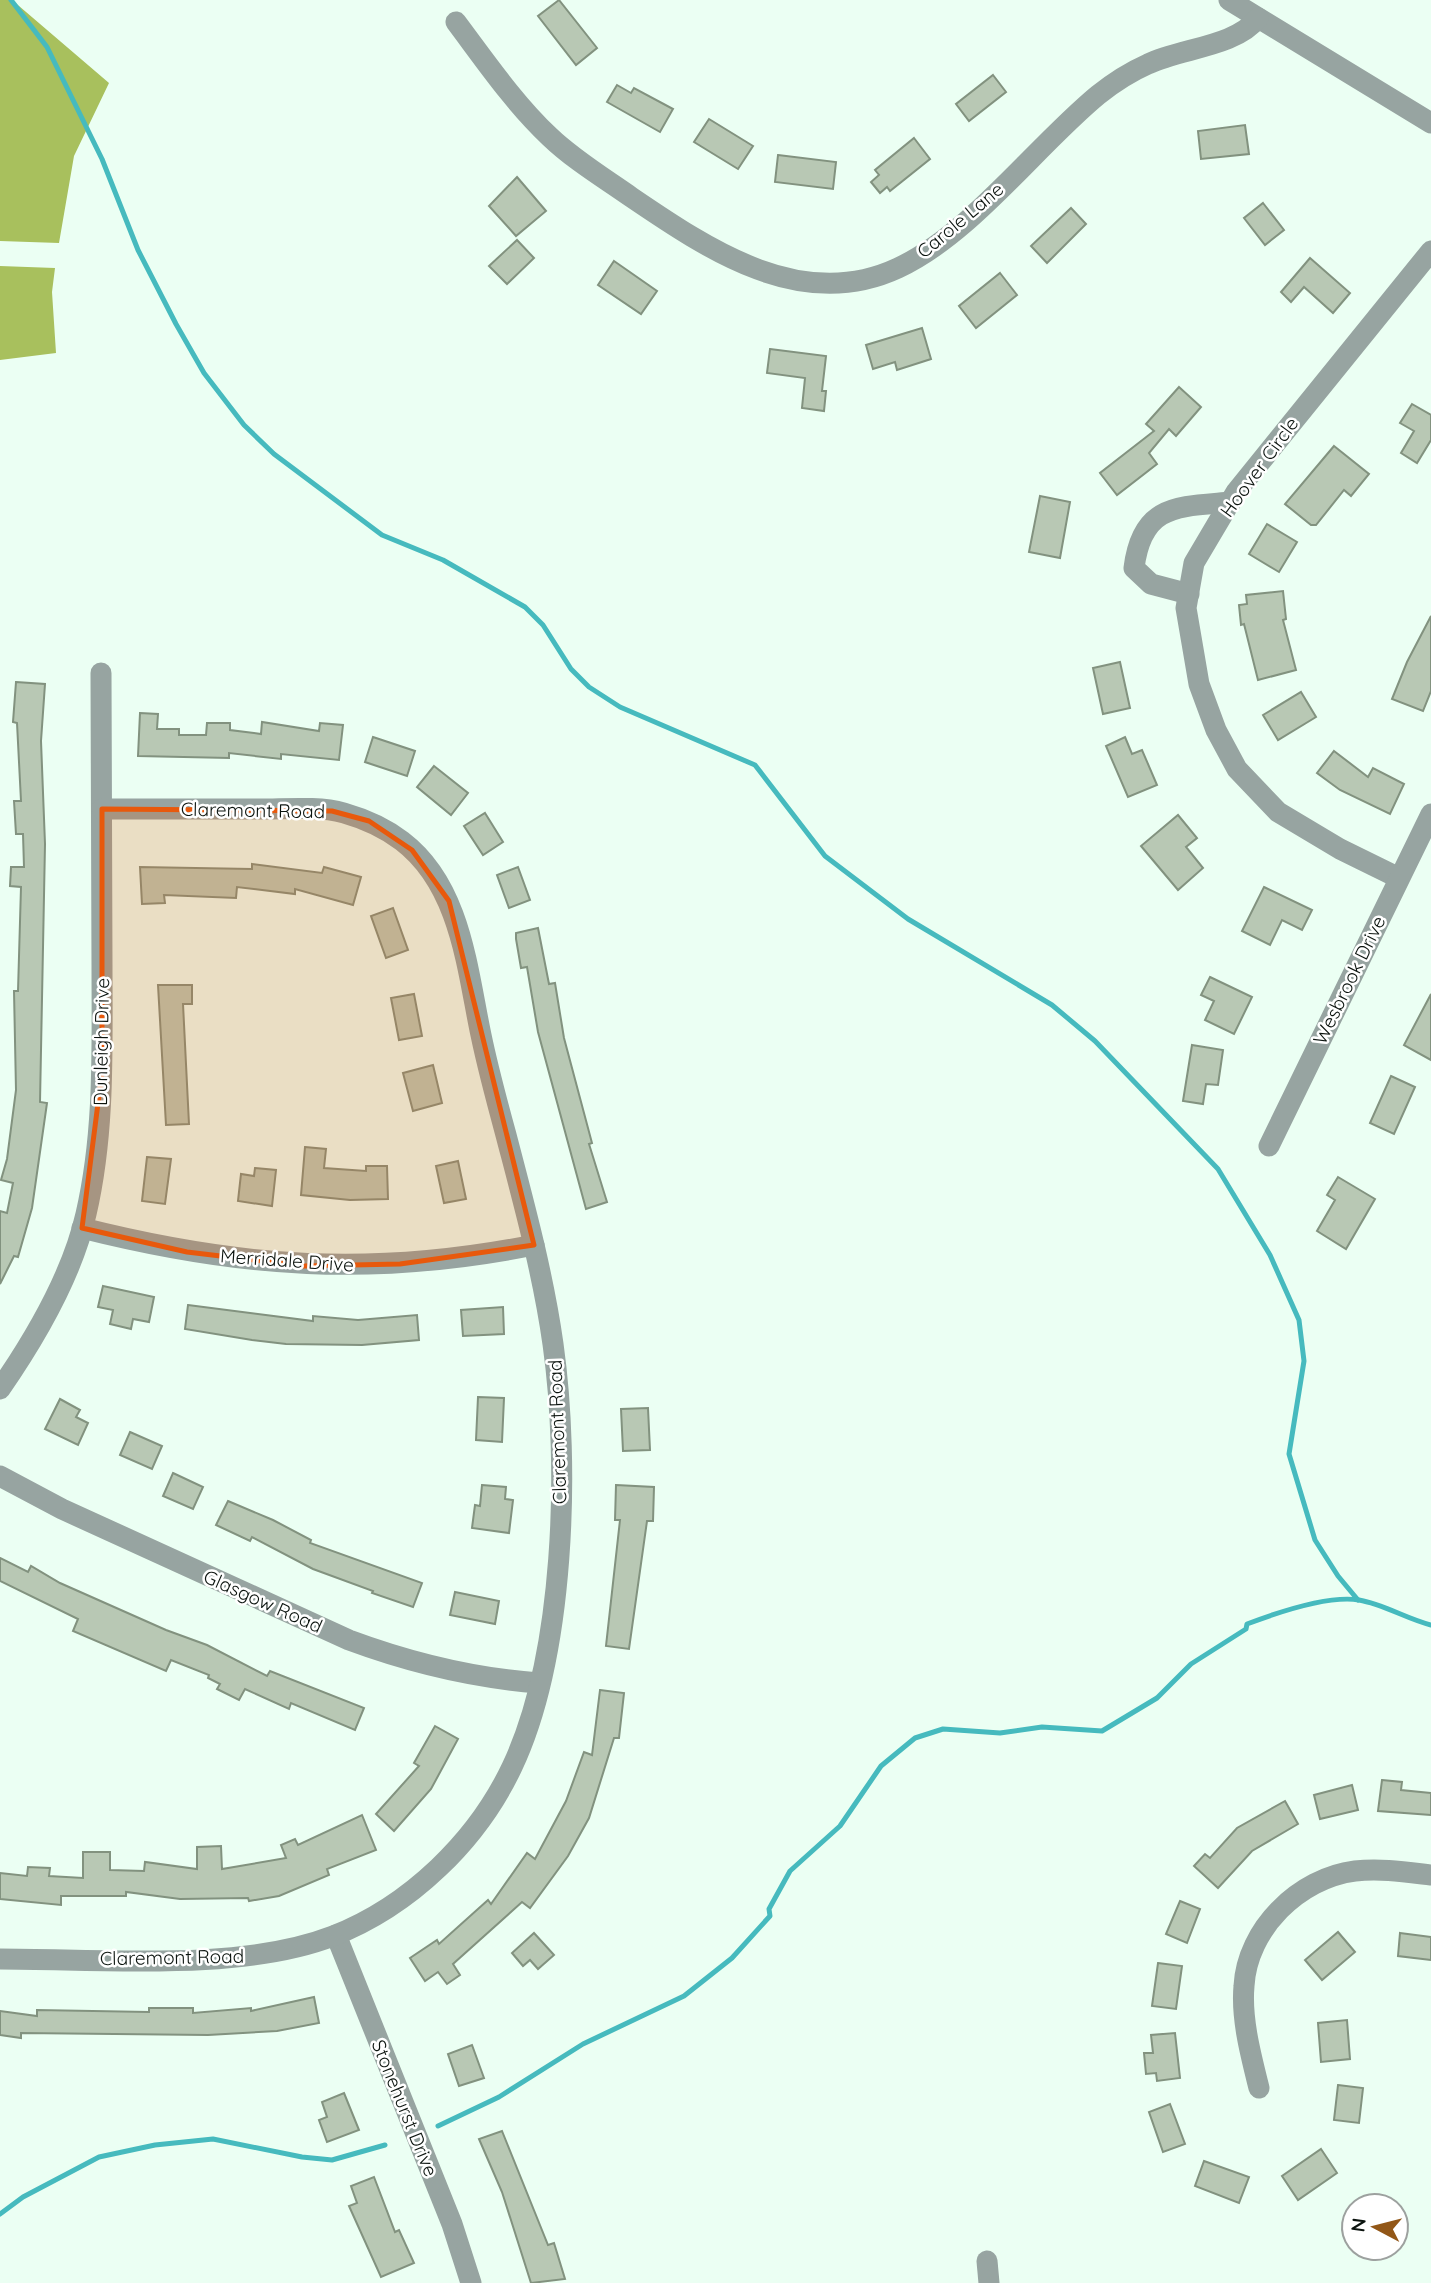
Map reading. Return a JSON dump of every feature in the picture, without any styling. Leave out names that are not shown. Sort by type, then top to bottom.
[{"type":"street","points":[[1229,0],[1431,123]]},
{"type":"street","name":"Carole Lane","points":[[456,22],[551,138],[597,173],[650,209],[745,266],[802,282],[833,284],[882,275],[917,257],[960,225],[1104,91],[1149,63],[1245,32],[1258,18]]},
{"type":"street","name":"Hoover Circle","points":[[1399,878],[1340,849],[1278,812],[1237,769],[1216,730],[1199,684],[1186,608],[1194,563],[1231,502],[1431,251]]},
{"type":"street","points":[[1189,594],[1151,584],[1134,568],[1137,545],[1151,520],[1183,506],[1231,502]]},
{"type":"street","name":"Dunleigh Drive","points":[[0,1389],[43,1320],[82,1228],[95,1158],[102,1072],[101,673]]},
{"type":"street","name":"Claremont Road","points":[[0,1959],[217,1959],[255,1956],[336,1935],[401,1898],[432,1873],[475,1827],[511,1768],[523,1742],[539,1683],[555,1590],[562,1467],[554,1348],[534,1245],[449,901],[436,879],[412,850],[369,821],[332,811],[102,809]]},
{"type":"street","name":"Wesbrook Drive","points":[[1269,1146],[1431,814]]},
{"type":"street","name":"Merridale Drive","points":[[82,1228],[187,1252],[304,1266],[422,1262],[534,1245]]},
{"type":"street","name":"Glasgow Road","points":[[0,1476],[62,1509],[349,1640],[396,1658],[444,1670],[498,1680],[539,1683]]},
{"type":"street","points":[[1259,2088],[1245,2013],[1244,1985],[1250,1960],[1264,1929],[1279,1910],[1319,1881],[1341,1873],[1387,1870],[1431,1875]]},
{"type":"street","name":"Stonehurst Drive","points":[[336,1935],[452,2224],[471,2283]]},
{"type":"street","points":[[987,2261],[989,2283]]},
{"type":"highlighted area","points":[[102,809],[332,811],[369,821],[412,850],[449,901],[534,1245],[400,1264],[304,1266],[187,1252],[82,1228],[102,1072]]},
{"type":"green space","points":[[0,0],[12,0],[109,83],[74,156],[59,243],[0,241]]},
{"type":"green space","points":[[0,266],[55,268],[52,292],[56,353],[0,360]]},
{"type":"building","points":[[559,0],[597,48],[576,65],[538,16]]},
{"type":"building","points":[[993,75],[1006,92],[969,121],[956,104]]},
{"type":"building","points":[[617,85],[631,93],[634,88],[673,109],[660,132],[607,102]]},
{"type":"building","points":[[709,119],[753,146],[738,169],[694,142]]},
{"type":"building","points":[[1245,125],[1249,154],[1201,159],[1198,131]]},
{"type":"building","points":[[914,138],[930,159],[890,191],[887,187],[880,193],[871,182],[879,175],[875,170]]},
{"type":"building","points":[[778,155],[836,162],[833,189],[775,182]]},
{"type":"building","points":[[517,177],[546,211],[516,236],[489,206]]},
{"type":"building","points":[[1263,203],[1284,230],[1265,245],[1244,218]]},
{"type":"building","points":[[1071,208],[1086,224],[1047,263],[1031,246]]},
{"type":"building","points":[[517,240],[534,258],[507,284],[489,266]]},
{"type":"building","points":[[1310,258],[1350,293],[1333,313],[1304,287],[1291,302],[1281,292]]},
{"type":"building","points":[[614,261],[657,291],[641,314],[598,285]]},
{"type":"building","points":[[1000,273],[1017,295],[976,328],[959,306]]},
{"type":"building","points":[[922,328],[931,359],[897,370],[895,362],[873,369],[866,345]]},
{"type":"building","points":[[770,349],[826,356],[822,391],[826,391],[824,411],[802,408],[805,378],[767,373]]},
{"type":"building","points":[[1179,387],[1201,407],[1176,436],[1169,429],[1149,453],[1157,464],[1117,495],[1100,473],[1154,431],[1146,424]]},
{"type":"building","points":[[1412,404],[1431,415],[1431,440],[1417,463],[1401,453],[1414,431],[1400,423]]},
{"type":"building","points":[[1334,446],[1369,474],[1351,496],[1344,490],[1316,525],[1311,525],[1285,504]]},
{"type":"building","points":[[1040,496],[1070,502],[1060,558],[1029,552]]},
{"type":"building","points":[[1267,524],[1297,542],[1279,572],[1249,554]]},
{"type":"building","points":[[1283,591],[1286,619],[1283,620],[1296,670],[1258,680],[1244,624],[1241,625],[1239,605],[1247,604],[1246,595]]},
{"type":"building","points":[[1431,616],[1431,691],[1423,711],[1392,699],[1407,662]]},
{"type":"building","points":[[1120,662],[1130,708],[1103,714],[1093,668]]},
{"type":"building","points":[[16,682],[45,684],[41,741],[45,844],[40,1102],[47,1103],[32,1208],[18,1257],[14,1256],[0,1284],[0,1211],[7,1213],[13,1183],[1,1180],[7,1159],[16,1090],[14,991],[18,991],[21,887],[10,886],[11,867],[24,867],[23,834],[16,834],[14,801],[21,801],[17,723],[13,722]]},
{"type":"building","points":[[1301,692],[1316,717],[1278,740],[1263,715]]},
{"type":"building","points":[[140,713],[158,714],[157,729],[179,729],[179,735],[206,735],[207,723],[230,723],[230,730],[261,734],[262,722],[319,731],[320,723],[343,725],[339,760],[281,754],[281,759],[229,753],[229,758],[138,756]]},
{"type":"building","points":[[373,737],[415,751],[407,776],[365,762]]},
{"type":"building","points":[[1125,737],[1132,754],[1142,750],[1157,785],[1128,797],[1106,746]]},
{"type":"building","points":[[1334,751],[1368,777],[1373,768],[1404,784],[1390,814],[1340,790],[1317,773]]},
{"type":"building","points":[[434,766],[468,793],[451,815],[417,787]]},
{"type":"building","points":[[485,813],[503,842],[483,855],[464,826]]},
{"type":"building","points":[[1178,815],[1197,838],[1186,847],[1203,868],[1178,890],[1141,846]]},
{"type":"building","points":[[252,864],[322,873],[324,867],[361,877],[353,905],[295,889],[295,894],[237,887],[236,898],[164,895],[165,903],[142,904],[140,867],[252,869]]},
{"type":"building","points":[[518,867],[530,900],[509,908],[497,875]]},
{"type":"building","points":[[1264,887],[1312,910],[1302,930],[1282,920],[1270,945],[1242,931]]},
{"type":"building","points":[[393,908],[408,950],[386,958],[371,916]]},
{"type":"building","points":[[538,928],[549,984],[555,983],[564,1038],[592,1143],[589,1144],[607,1202],[586,1209],[538,1032],[527,967],[521,968],[516,939],[516,933]]},
{"type":"building","points":[[1210,977],[1252,997],[1234,1034],[1205,1020],[1214,1001],[1201,995]]},
{"type":"building","points":[[158,985],[192,985],[192,1004],[183,1004],[189,1124],[166,1125]]},
{"type":"building","points":[[414,994],[422,1036],[399,1040],[391,998]]},
{"type":"building","points":[[1431,994],[1431,1060],[1404,1045]]},
{"type":"building","points":[[1192,1045],[1223,1050],[1218,1085],[1206,1084],[1203,1104],[1183,1101]]},
{"type":"building","points":[[433,1065],[442,1103],[413,1111],[403,1073]]},
{"type":"building","points":[[1391,1076],[1415,1087],[1394,1134],[1370,1123]]},
{"type":"building","points":[[305,1147],[326,1149],[324,1168],[366,1171],[366,1166],[387,1166],[388,1199],[350,1200],[301,1195]]},
{"type":"building","points":[[147,1157],[171,1159],[165,1204],[142,1201]]},
{"type":"building","points":[[458,1161],[466,1199],[444,1203],[436,1166]]},
{"type":"building","points":[[255,1168],[276,1170],[272,1206],[238,1201],[241,1174],[254,1176]]},
{"type":"building","points":[[1338,1177],[1375,1199],[1346,1249],[1317,1231],[1335,1200],[1327,1195]]},
{"type":"building","points":[[103,1286],[154,1297],[149,1322],[133,1319],[131,1329],[110,1324],[113,1310],[98,1307]]},
{"type":"building","points":[[188,1305],[313,1321],[313,1316],[358,1320],[417,1315],[419,1340],[362,1345],[286,1344],[252,1340],[185,1329]]},
{"type":"building","points":[[503,1307],[504,1334],[463,1336],[461,1310]]},
{"type":"building","points":[[478,1397],[504,1398],[502,1442],[476,1440]]},
{"type":"building","points":[[60,1399],[80,1410],[76,1417],[88,1423],[78,1445],[45,1429]]},
{"type":"building","points":[[648,1408],[650,1450],[623,1451],[621,1409]]},
{"type":"building","points":[[130,1432],[162,1446],[152,1469],[120,1455]]},
{"type":"building","points":[[173,1473],[203,1487],[193,1509],[163,1496]]},
{"type":"building","points":[[482,1485],[506,1487],[505,1499],[513,1500],[509,1533],[472,1528],[475,1505],[480,1506]]},
{"type":"building","points":[[616,1485],[654,1487],[653,1521],[647,1521],[629,1649],[606,1646],[620,1520],[615,1520]]},
{"type":"building","points":[[228,1501],[273,1520],[311,1540],[310,1543],[422,1583],[413,1607],[313,1569],[252,1537],[250,1541],[216,1525]]},
{"type":"building","points":[[0,1558],[28,1572],[31,1566],[60,1583],[166,1630],[207,1645],[267,1676],[270,1671],[364,1708],[355,1730],[291,1703],[289,1709],[245,1689],[239,1700],[217,1689],[220,1684],[208,1678],[209,1675],[171,1660],[166,1671],[73,1631],[78,1619],[0,1581]]},
{"type":"building","points":[[455,1592],[499,1601],[495,1624],[450,1615]]},
{"type":"building","points":[[600,1690],[624,1693],[619,1738],[614,1738],[589,1818],[568,1856],[530,1908],[522,1902],[453,1964],[460,1975],[447,1984],[438,1972],[425,1981],[410,1958],[437,1940],[439,1944],[488,1900],[491,1904],[527,1853],[535,1859],[566,1801],[584,1752],[592,1755]]},
{"type":"building","points":[[435,1726],[458,1739],[431,1789],[394,1831],[376,1814],[419,1766],[414,1763]]},
{"type":"building","points":[[1382,1780],[1402,1782],[1401,1790],[1431,1793],[1431,1815],[1378,1811]]},
{"type":"building","points":[[1352,1785],[1358,1810],[1320,1819],[1314,1795]]},
{"type":"building","points":[[1285,1801],[1298,1824],[1252,1851],[1218,1888],[1194,1866],[1205,1854],[1210,1858],[1237,1828]]},
{"type":"building","points":[[362,1815],[376,1850],[327,1869],[329,1875],[279,1896],[249,1901],[248,1898],[180,1899],[126,1892],[126,1896],[61,1896],[61,1905],[0,1899],[0,1873],[27,1876],[28,1867],[50,1868],[49,1876],[83,1878],[83,1852],[110,1852],[110,1870],[144,1871],[145,1862],[197,1869],[197,1847],[221,1846],[222,1869],[286,1858],[281,1845],[295,1839],[298,1845]]},
{"type":"building","points":[[1180,1901],[1200,1909],[1187,1943],[1166,1934]]},
{"type":"building","points":[[1338,1932],[1355,1952],[1322,1980],[1305,1960]]},
{"type":"building","points":[[534,1933],[554,1955],[538,1969],[530,1960],[523,1966],[512,1953]]},
{"type":"building","points":[[1400,1933],[1431,1937],[1431,1960],[1398,1956]]},
{"type":"building","points":[[1158,1963],[1182,1966],[1176,2009],[1152,2006]]},
{"type":"building","points":[[314,1997],[319,2023],[277,2031],[208,2035],[21,2033],[21,2038],[0,2035],[0,2011],[37,2016],[37,2010],[149,2012],[149,2008],[193,2008],[193,2013],[251,2008],[251,2011]]},
{"type":"building","points":[[1347,2020],[1350,2059],[1321,2062],[1318,2023]]},
{"type":"building","points":[[1175,2033],[1180,2078],[1157,2081],[1156,2073],[1146,2074],[1144,2053],[1153,2053],[1151,2035]]},
{"type":"building","points":[[472,2045],[484,2078],[459,2086],[448,2054]]},
{"type":"building","points":[[1338,2085],[1363,2088],[1359,2123],[1334,2120]]},
{"type":"building","points":[[344,2093],[359,2130],[327,2142],[319,2120],[327,2117],[322,2102]]},
{"type":"building","points":[[1170,2104],[1185,2144],[1163,2152],[1149,2112]]},
{"type":"building","points":[[502,2131],[548,2245],[554,2243],[565,2279],[531,2283],[502,2192],[479,2139]]},
{"type":"building","points":[[1321,2149],[1337,2173],[1298,2200],[1282,2176]]},
{"type":"building","points":[[1204,2161],[1249,2177],[1239,2203],[1195,2186]]},
{"type":"building","points":[[374,2177],[395,2232],[399,2230],[414,2263],[381,2277],[349,2206],[357,2203],[351,2186]]},
{"type":"waterway","points":[[11,0],[47,47],[102,159],[138,250],[176,324],[204,373],[244,425],[274,454],[382,535],[443,560],[525,607],[543,625],[571,669],[589,687],[620,707],[755,765],[825,856],[908,919],[1052,1005],[1095,1041],[1218,1169],[1270,1255],[1299,1320],[1304,1361],[1289,1454],[1315,1540],[1338,1576],[1358,1600]]},
{"type":"waterway","points":[[438,2126],[499,2097],[583,2044],[684,1996],[732,1958],[770,1916],[769,1909],[790,1871],[840,1826],[881,1766],[915,1738],[943,1729],[1000,1733],[1042,1727],[1102,1731],[1157,1698],[1191,1664],[1246,1629],[1247,1624],[1318,1602],[1359,1600],[1431,1625]]},
{"type":"waterway","points":[[0,2214],[23,2197],[99,2157],[155,2145],[213,2139],[302,2157],[332,2160],[385,2145]]}]
